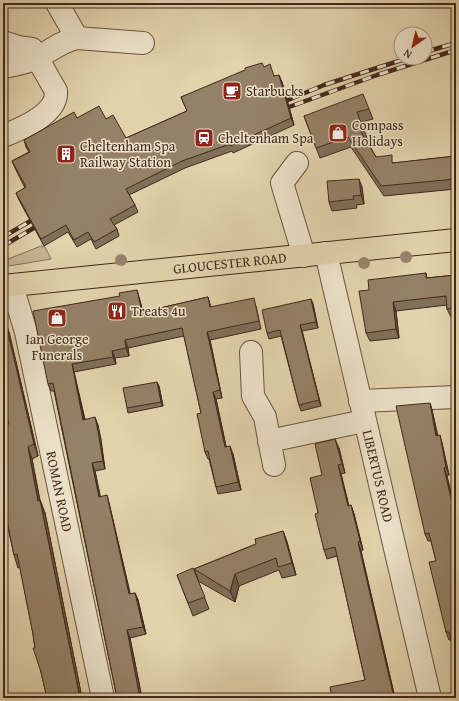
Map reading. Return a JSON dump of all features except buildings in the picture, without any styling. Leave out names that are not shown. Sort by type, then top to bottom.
[{"type":"main road","name":"GLOUCESTER ROAD","points":[[8,286],[456,240]]},
{"type":"street","points":[[57,3],[73,39]]},
{"type":"street","points":[[3,39],[28,36],[143,43]]},
{"type":"street","points":[[3,67],[22,64],[36,59],[73,39]]},
{"type":"street","points":[[3,42],[18,47],[32,49],[36,59],[56,91],[57,98],[49,111],[18,130],[3,136]]},
{"type":"street","points":[[297,163],[282,183],[304,256]]},
{"type":"street","name":"LIBERTUS ROAD","points":[[326,253],[430,698]]},
{"type":"street","name":"ROMAN ROAD","points":[[8,286],[26,332],[103,698]]},
{"type":"street","points":[[251,352],[253,396],[265,417],[274,464]]},
{"type":"street","points":[[269,441],[362,411],[456,397]]},
{"type":"shaded area","points":[[41,246],[45,247],[51,259],[3,267],[3,261]]},
{"type":"railway","points":[[433,50],[456,43]]},
{"type":"railway","points":[[278,111],[377,75],[456,50]]},
{"type":"railway","points":[[276,105],[324,85],[393,63]]},
{"type":"railway","points":[[3,237],[39,216]]},
{"type":"railway","points":[[3,246],[44,222]]},
{"type":"place","name":"Starbucks","points":[[232,91]]},
{"type":"place","name":"Compass Holidays","points":[[338,133]]},
{"type":"place","name":"Cheltenham Spa","points":[[204,138]]},
{"type":"place","name":"Cheltenham Spa Railway Station","points":[[66,154]]},
{"type":"place","name":"Treats 4u","points":[[117,311]]},
{"type":"place","name":"Ian George Funerals","points":[[57,318]]}]
